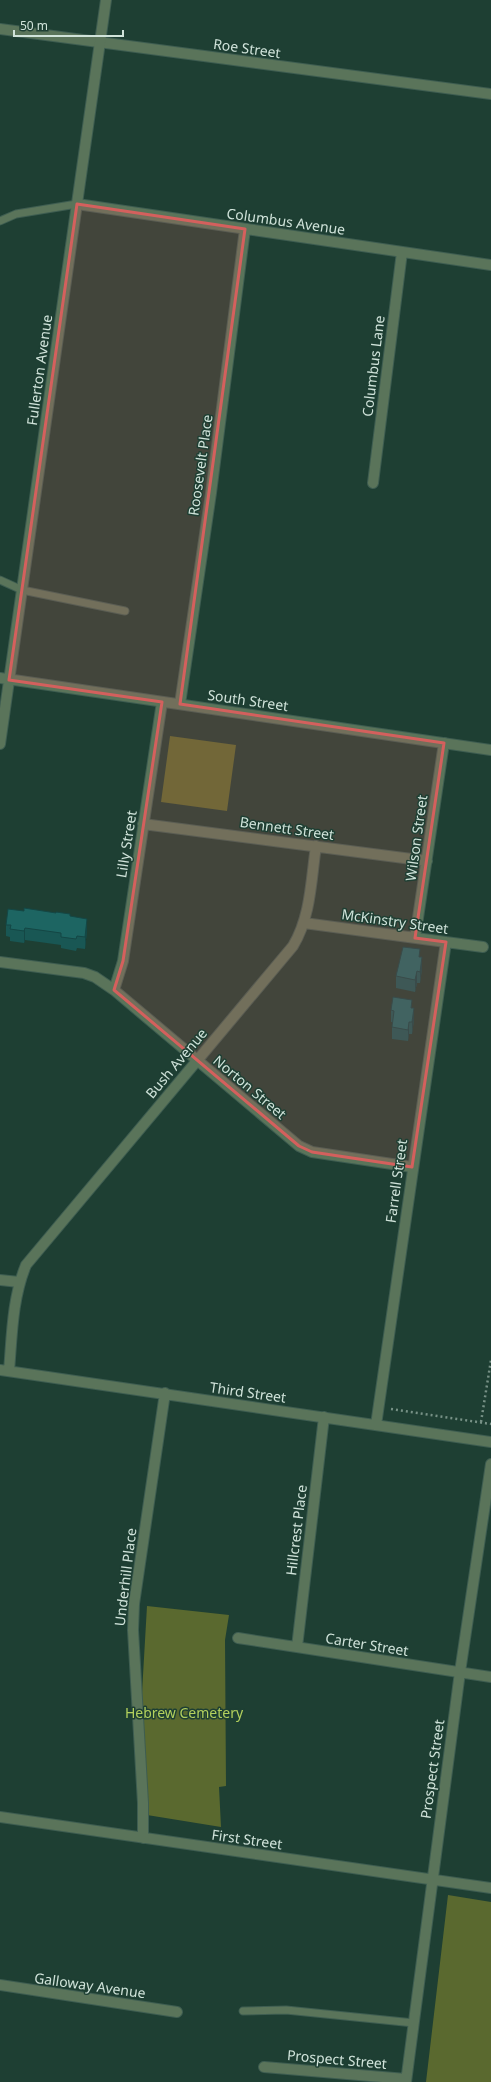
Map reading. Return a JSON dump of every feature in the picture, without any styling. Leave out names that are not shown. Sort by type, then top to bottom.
[{"type":"street","name":"Fullerton Avenue","points":[[0,744],[5,679],[22,590],[106,0]]},
{"type":"street","name":"Roe Street","points":[[0,29],[491,94]]},
{"type":"street","name":"Columbus Avenue","points":[[77,204],[491,265]]},
{"type":"street","name":"Roosevelt Place","points":[[180,704],[211,493],[245,229]]},
{"type":"street","name":"Columbus Lane","points":[[373,483],[402,252]]},
{"type":"street","name":"South Street","points":[[5,679],[491,750]]},
{"type":"street","name":"Lilly Street","points":[[114,990],[123,961],[162,702]]},
{"type":"street","name":"Wilson Street","points":[[415,938],[444,743]]},
{"type":"street","name":"Bennett Street","points":[[144,824],[427,861]]},
{"type":"street","name":"Bush Avenue","points":[[4,1371],[19,1282],[26,1265],[293,946],[304,923],[308,910],[316,846]]},
{"type":"street","name":"McKinstry Street","points":[[304,923],[483,947]]},
{"type":"street","name":"Farrell Street","points":[[376,1425],[412,1167],[446,942]]},
{"type":"street","name":"Norton Street","points":[[0,962],[84,973],[95,977],[114,990],[299,1146],[312,1152],[412,1167]]},
{"type":"street","points":[[0,1280],[19,1282]]},
{"type":"street","name":"Third Street","points":[[4,1371],[164,1393],[491,1442]]},
{"type":"street","name":"Underhill Place","points":[[143,1838],[143,1804],[133,1624],[134,1604],[164,1393]]},
{"type":"street","name":"Hillcrest Place","points":[[297,1647],[324,1417]]},
{"type":"street","name":"Prospect Street","points":[[264,2067],[406,2081],[431,1880],[491,1464]]},
{"type":"street","name":"Carter Street","points":[[238,1638],[491,1677]]},
{"type":"street","name":"First Street","points":[[0,1817],[491,1888]]},
{"type":"street","name":"Galloway Avenue","points":[[0,1985],[177,2012]]},
{"type":"lane","points":[[0,221],[16,214],[77,204]]},
{"type":"lane","points":[[0,580],[22,590],[125,611]]},
{"type":"lane","points":[[243,2011],[286,2010],[414,2023]]},
{"type":"path","points":[[481,1422],[491,1360]]},
{"type":"path","points":[[392,1409],[491,1424]]},
{"type":"highlighted area","points":[[77,204],[245,229],[180,704],[444,743],[415,938],[446,942],[412,1167],[312,1152],[299,1146],[114,990],[123,961],[162,702],[9,680]]},
{"type":"green space","points":[[170,736],[236,745],[227,811],[161,802]]},
{"type":"green space","name":"Hebrew Cemetery","points":[[147,1606],[229,1615],[225,1640],[226,1786],[219,1787],[221,1827],[147,1815],[141,1710]]},
{"type":"green space","points":[[448,1895],[491,1902],[491,2082],[426,2082]]},
{"type":"building","points":[[24,908],[70,914],[70,916],[87,919],[85,937],[77,936],[76,939],[61,937],[61,933],[25,928],[24,931],[10,929],[11,925],[6,925],[8,909],[24,911]]},
{"type":"building","points":[[403,947],[420,949],[419,957],[422,957],[420,972],[417,971],[415,980],[396,976]]},
{"type":"building","points":[[393,997],[412,1000],[411,1008],[414,1008],[412,1022],[409,1022],[408,1030],[392,1027],[394,1011],[391,1010]]}]
